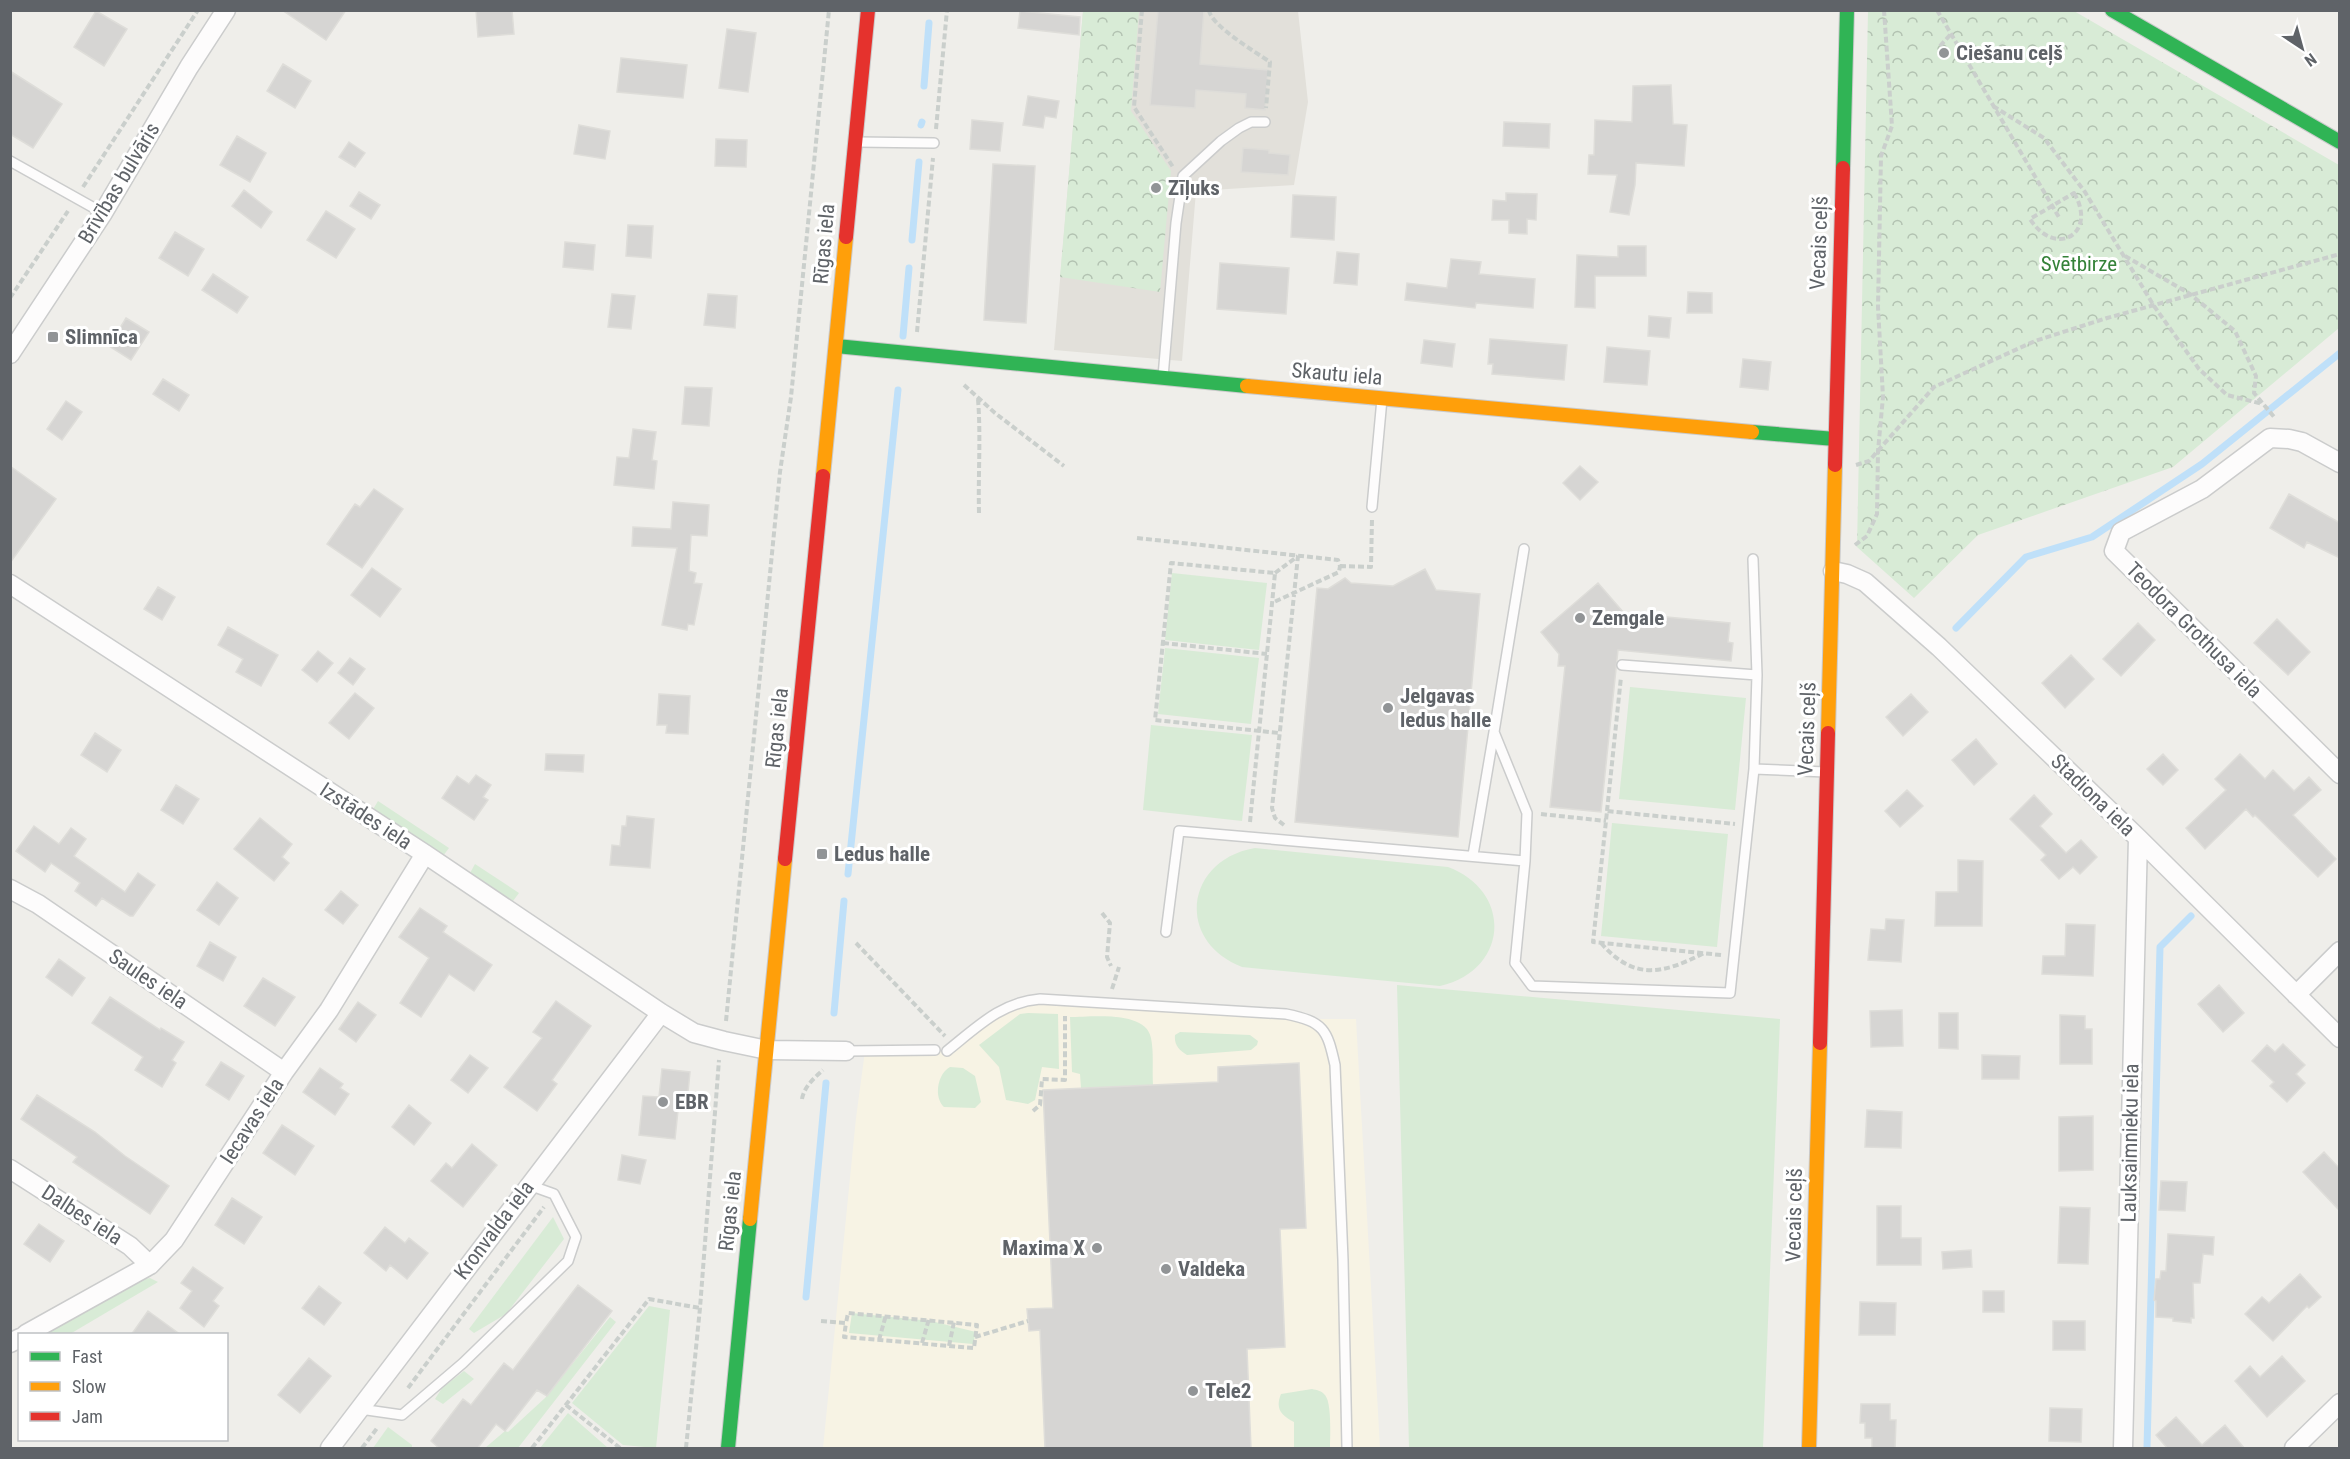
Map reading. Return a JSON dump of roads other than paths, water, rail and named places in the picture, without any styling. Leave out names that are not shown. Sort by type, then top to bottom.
[{"type":"street","name":"Brīvības bulvāris","points":[[10,354],[103,213],[189,67],[226,10]]},
{"type":"street","name":"Rīgas iela","points":[[728,1449],[867,10]]},
{"type":"street","name":"Vecais ceļš","points":[[1809,1449],[1847,10]]},
{"type":"street","points":[[2112,10],[2340,142]]},
{"type":"street","name":"Skautu iela","points":[[836,346],[1163,379],[1835,439]]},
{"type":"street","name":"Teodora Grothusa iela","points":[[2340,463],[2302,442],[2270,438],[2202,489],[2121,532],[2114,551],[2340,774]]},
{"type":"street","name":"Stadiona iela","points":[[1833,567],[1865,582],[1939,647],[2138,838],[2340,1038]]},
{"type":"street","name":"Izstādes iela","points":[[10,584],[425,854],[694,1033],[767,1050],[846,1052]]},
{"type":"street","name":"Lauksaimnieku iela","points":[[2123,1449],[2138,838]]},
{"type":"street","name":"Iecavas iela","points":[[30,1333],[150,1265],[174,1240],[284,1072],[329,1010],[425,854]]},
{"type":"street","name":"Saules iela","points":[[10,889],[38,904],[284,1072]]},
{"type":"street","points":[[2296,995],[2340,951]]},
{"type":"street","name":"Kronvalda iela","points":[[330,1449],[661,1013]]},
{"type":"street","name":"Dalbes iela","points":[[10,1169],[130,1246],[150,1265]]},
{"type":"street","points":[[2294,1449],[2340,1403]]},
{"type":"lane","points":[[1163,379],[1176,223],[1182,180],[1193,166],[1221,141],[1251,122],[1265,122]]},
{"type":"lane","points":[[855,142],[934,143]]},
{"type":"lane","points":[[10,161],[103,213]]},
{"type":"lane","points":[[1372,507],[1382,399]]},
{"type":"lane","points":[[1473,855],[1524,549]]},
{"type":"lane","points":[[1494,732],[1527,813],[1525,861],[1515,963],[1532,986],[1730,993],[1754,769],[1757,675],[1753,559]]},
{"type":"lane","points":[[1622,665],[1757,675]]},
{"type":"lane","points":[[1754,769],[1826,772]]},
{"type":"lane","points":[[1166,932],[1179,831],[1525,861]]},
{"type":"lane","points":[[950,1048],[998,1010],[1011,1004],[1033,999],[1286,1014],[1307,1019],[1320,1026],[1329,1038],[1335,1065],[1343,1260],[1347,1449]]},
{"type":"lane","points":[[846,1052],[935,1050]]},
{"type":"lane","points":[[359,1409],[402,1415],[463,1363],[568,1261],[576,1237],[554,1194],[529,1185]]},
{"type":"waterway","points":[[924,86],[929,23]]},
{"type":"waterway","points":[[912,240],[919,162]]},
{"type":"waterway","points":[[903,336],[909,268]]},
{"type":"waterway","points":[[1956,628],[2026,557],[2092,537],[2202,464],[2340,353]]},
{"type":"waterway","points":[[848,874],[898,390]]},
{"type":"waterway","points":[[834,1013],[844,901]]},
{"type":"waterway","points":[[2147,1448],[2160,947],[2191,916]]},
{"type":"waterway","points":[[806,1297],[826,1083]]},
{"type":"place","name":"Ciešanu ceļš","points":[[1944,53]]},
{"type":"place","name":"Zīļuks","points":[[1156,188]]},
{"type":"place","name":"Slimnīca","points":[[53,337]]},
{"type":"place","name":"Zemgale","points":[[1580,618]]},
{"type":"place","name":"Jelgavas ledus halle","points":[[1388,708]]},
{"type":"place","name":"Ledus halle","points":[[822,854]]},
{"type":"place","name":"EBR","points":[[663,1102]]},
{"type":"place","name":"Maxima X","points":[[1097,1248]]},
{"type":"place","name":"Valdeka","points":[[1166,1269]]},
{"type":"place","name":"Tele2","points":[[1193,1391]]},
{"type":"park label","name":"Svētbirze","points":[[2079,264]]}]
